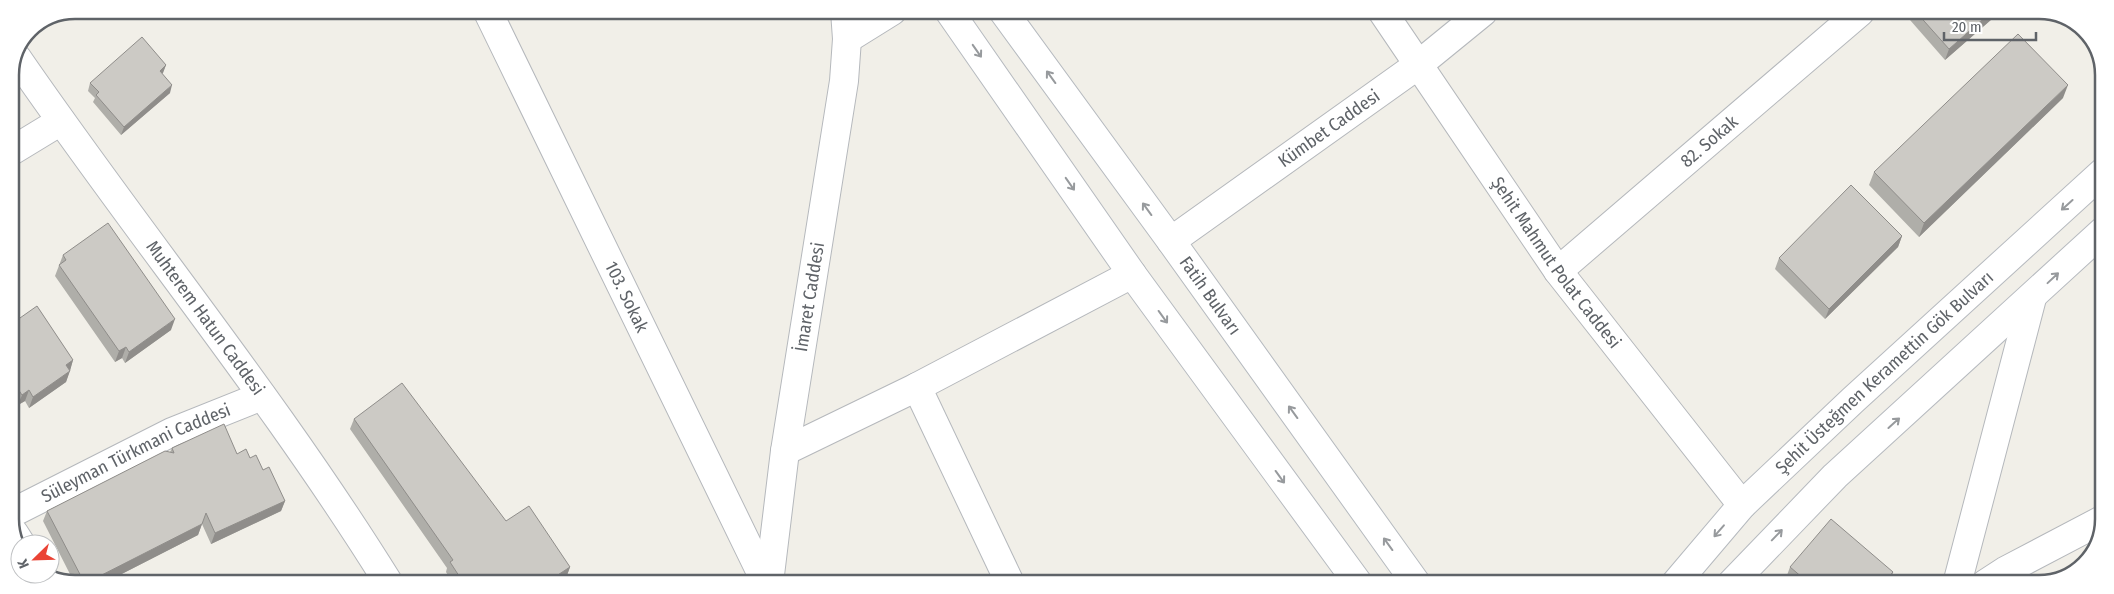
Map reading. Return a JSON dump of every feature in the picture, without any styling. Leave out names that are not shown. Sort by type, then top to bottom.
[{"type":"street","name":"103. Sokak","points":[[491,19],[763,575]]},
{"type":"street","name":"İmaret Caddesi","points":[[768,575],[785,451],[844,81],[847,40],[846,19]]},
{"type":"street","points":[[847,40],[880,19]]},
{"type":"street","points":[[955,19],[1132,274],[1352,575]]},
{"type":"street","name":"Fatih Bulvarı","points":[[1009,19],[1171,241],[1410,575]]},
{"type":"street","name":"Şehit Mahmut Polat Caddesi","points":[[1387,19],[1558,271],[1742,505]]},
{"type":"street","name":"Kümbet Caddesi","points":[[1171,241],[1418,65],[1474,19]]},
{"type":"street","name":"82. Sokak","points":[[1558,271],[1852,19]]},
{"type":"street","name":"Muhterem Hatun Caddesi","points":[[20,63],[262,396],[346,515],[384,575]]},
{"type":"street","points":[[19,147],[61,121]]},
{"type":"street","name":"Şehit Üsteğmen Keramettin Gök Bulvarı","points":[[1683,575],[1742,505],[1853,400],[2095,179]]},
{"type":"street","points":[[1741,575],[1835,476],[2095,239]]},
{"type":"street","points":[[785,451],[917,387],[1132,274]]},
{"type":"street","points":[[1960,575],[2032,298]]},
{"type":"street","points":[[917,387],[1006,575]]},
{"type":"street","name":"Süleyman Türkmani Caddesi","points":[[19,509],[172,432],[262,396]]},
{"type":"street","points":[[1999,575],[2095,524]]},
{"type":"building","points":[[1922,19],[1983,19],[1949,49]]},
{"type":"building","points":[[2018,34],[2068,85],[1924,223],[1874,172]]},
{"type":"building","points":[[142,37],[166,65],[160,71],[172,85],[124,127],[96,95],[99,92],[90,83]]},
{"type":"building","points":[[1851,185],[1902,236],[1829,309],[1779,258]]},
{"type":"building","points":[[108,223],[175,319],[129,352],[126,347],[119,351],[59,265],[66,260],[63,255]]},
{"type":"building","points":[[37,306],[73,360],[66,365],[70,371],[33,397],[29,390],[22,395],[19,390],[19,319]]},
{"type":"building","points":[[402,383],[506,521],[529,506],[570,567],[558,575],[458,575],[450,562],[453,560],[354,419]]},
{"type":"building","points":[[224,424],[237,454],[246,449],[250,458],[256,455],[263,470],[269,467],[285,501],[215,533],[206,513],[202,524],[102,575],[80,575],[47,511],[165,451],[174,453],[172,448]]},
{"type":"building","points":[[1831,519],[1893,572],[1890,575],[1799,575],[1790,567]]}]
